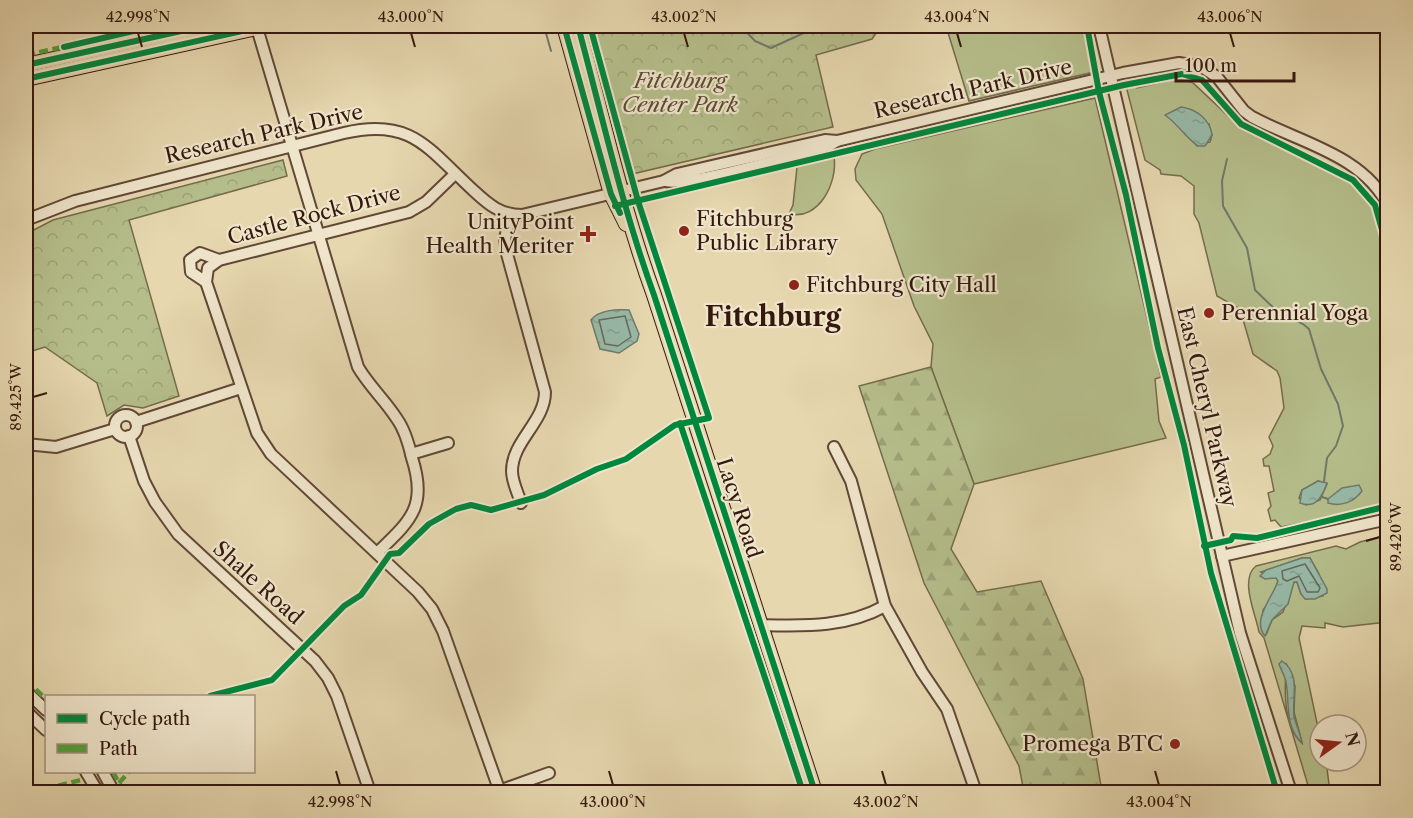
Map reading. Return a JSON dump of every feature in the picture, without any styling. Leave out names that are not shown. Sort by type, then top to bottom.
[{"type":"main road","points":[[26,65],[204,26]]},
{"type":"main road","name":"Lacy Road","points":[[564,26],[815,792]]},
{"type":"main road","name":"Lacy Road","points":[[578,26],[617,192]]},
{"type":"main road","points":[[26,79],[261,27]]},
{"type":"street","name":"East Cheryl Parkway","points":[[1099,26],[1240,633],[1292,792]]},
{"type":"street","points":[[261,27],[292,146],[358,367],[397,419],[411,454],[419,483],[414,513],[400,532],[377,554]]},
{"type":"street","name":"Research Park Drive","points":[[26,220],[75,201],[292,146],[361,129],[390,128],[413,137],[486,203],[510,215],[531,214],[664,181],[679,182],[827,147],[837,141],[1111,76],[1179,63],[1202,67],[1217,77],[1244,111],[1252,117],[1354,166],[1377,188],[1388,206]]},
{"type":"street","name":"Castle Rock Drive","points":[[206,282],[208,268],[219,260],[409,212],[426,202],[454,174]]},
{"type":"street","points":[[510,215],[505,239],[507,254],[545,392],[545,402],[517,452],[513,466],[513,478],[521,503]]},
{"type":"street","points":[[219,260],[200,253],[190,260],[191,272],[206,282],[257,433],[271,454],[418,592],[432,609],[450,652],[498,792],[549,773]]},
{"type":"street","points":[[136,422],[241,388]]},
{"type":"street","points":[[124,415],[131,416],[136,422],[136,430],[129,436],[122,436],[115,429],[116,421],[124,415]]},
{"type":"street","points":[[26,444],[56,447],[115,429]]},
{"type":"street","name":"Shale Road","points":[[129,436],[144,481],[155,502],[178,534],[315,661],[328,678],[370,792]]},
{"type":"street","points":[[411,454],[448,443]]},
{"type":"street","points":[[834,447],[851,481],[885,606],[922,672],[948,709],[976,792]]},
{"type":"street","points":[[1222,556],[1388,519]]},
{"type":"street","points":[[760,626],[844,623],[864,617],[885,606]]},
{"type":"street","points":[[26,691],[45,709]]},
{"type":"street","points":[[26,711],[45,729]]},
{"type":"street","points":[[87,773],[98,792]]},
{"type":"street","points":[[104,773],[114,792]]},
{"type":"green space","name":"Fitchburg Center Park","points":[[592,26],[881,26],[872,39],[816,55],[833,127],[632,174]]},
{"type":"green space","points":[[946,26],[1091,26],[1098,67],[1094,72],[969,101]]},
{"type":"green space","points":[[1174,79],[1192,82],[1240,127],[1348,179],[1361,190],[1373,206],[1388,261],[1387,502],[1334,517],[1281,527],[1275,520],[1271,521],[1268,510],[1271,506],[1268,493],[1274,491],[1269,466],[1264,466],[1263,459],[1270,454],[1273,446],[1269,437],[1284,408],[1280,378],[1277,371],[1253,354],[1240,309],[1217,296],[1199,223],[1194,214],[1194,186],[1181,176],[1161,174],[1160,170],[1145,160],[1126,86],[1134,85],[1137,88]],"holes":[[[1174,120],[1209,124],[1212,135],[1210,142],[1197,146]],[[1318,481],[1327,484],[1320,500],[1306,505],[1299,498],[1302,490]]]},
{"type":"green space","points":[[1095,98],[1161,377],[1155,379],[1159,421],[1166,438],[974,484],[931,367],[933,344],[914,306],[882,214],[856,180],[855,169],[862,154],[875,149]]},
{"type":"green space","points":[[834,157],[833,177],[824,198],[809,212],[800,215],[789,214],[793,205],[797,167]]},
{"type":"green space","points":[[283,160],[287,176],[129,220],[179,396],[143,408],[124,405],[107,416],[97,383],[45,347],[26,353],[26,234],[53,220]]},
{"type":"green space","points":[[931,367],[974,484],[951,549],[977,592],[1041,581],[1083,679],[1102,792],[1024,792],[1019,766],[924,583],[859,386]]},
{"type":"green space","points":[[1387,535],[1387,581],[1382,587],[1387,592],[1387,622],[1343,627],[1325,623],[1325,628],[1302,626],[1299,638],[1315,713],[1308,713],[1308,773],[1328,773],[1330,792],[1310,792],[1264,638],[1259,632],[1250,598],[1249,579],[1256,566],[1336,546],[1346,549],[1360,542]],"holes":[[[1302,558],[1310,558],[1319,574],[1323,596],[1306,599],[1301,594],[1297,582],[1294,582],[1283,612],[1272,620],[1266,635],[1263,610],[1273,597],[1278,581],[1261,572]],[[1286,663],[1295,686],[1294,712],[1302,743],[1291,726],[1288,716],[1285,694]]]},
{"type":"water","points":[[1181,107],[1197,113],[1208,124],[1212,135],[1205,146],[1198,146],[1165,115]]},
{"type":"water","points":[[629,310],[639,334],[637,341],[619,353],[600,349],[591,320],[603,312]]},
{"type":"water","points":[[1318,481],[1327,483],[1318,500],[1310,504],[1300,503],[1302,490]]},
{"type":"water","points":[[1359,485],[1362,491],[1351,501],[1342,504],[1328,503],[1328,499],[1342,488]]},
{"type":"water","points":[[1302,558],[1310,558],[1327,593],[1315,599],[1305,599],[1297,582],[1294,582],[1288,604],[1272,620],[1265,636],[1260,623],[1264,608],[1278,581],[1276,578],[1265,579],[1260,576],[1266,570]]},
{"type":"water","points":[[1282,661],[1292,672],[1294,679],[1294,716],[1302,743],[1292,730],[1290,722],[1286,682],[1279,664]]},
{"type":"waterway","points":[[544,26],[551,51]]},
{"type":"waterway","points":[[741,26],[755,41],[771,48],[819,26]]},
{"type":"waterway","points":[[1227,159],[1222,181],[1223,206],[1247,248],[1255,290],[1278,312],[1309,329],[1321,369],[1338,404],[1343,426],[1336,446],[1327,458],[1324,481]]},
{"type":"waterway","points":[[1322,497],[1328,499]]},
{"type":"marked path","points":[[26,55],[67,46]]},
{"type":"marked path","points":[[26,680],[45,698]]},
{"type":"marked path","points":[[114,773],[124,792]]},
{"type":"marked path","points":[[119,783],[128,773]]},
{"type":"marked path","points":[[32,792],[81,780]]},
{"type":"cycle path","points":[[64,47],[155,26]]},
{"type":"cycle path","points":[[26,65],[204,26]]},
{"type":"cycle path","points":[[26,79],[265,26]]},
{"type":"cycle path","points":[[564,26],[611,194],[620,213]]},
{"type":"cycle path","points":[[578,26],[632,228],[815,792]]},
{"type":"cycle path","points":[[214,695],[272,680],[344,606],[361,595],[390,554],[399,553],[429,524],[456,509],[471,505],[491,510],[544,495],[597,469],[626,459],[675,425],[709,418],[638,201],[590,26]]},
{"type":"cycle path","points":[[1087,26],[1099,92],[1126,195],[1158,348],[1184,445],[1211,573],[1277,792]]},
{"type":"cycle path","points":[[615,206],[1124,85],[1182,74],[1202,80],[1241,124],[1353,180],[1375,205],[1388,251]]},
{"type":"cycle path","points":[[680,423],[803,792]]},
{"type":"cycle path","points":[[1204,546],[1231,540],[1233,536],[1257,538],[1388,506]]},
{"type":"place","name":"Fitchburg Public Library","points":[[684,231]]},
{"type":"place","name":"UnityPoint Health Meriter","points":[[588,234]]},
{"type":"place","name":"Fitchburg City Hall","points":[[794,285]]},
{"type":"place","name":"Perennial Yoga","points":[[1209,313]]},
{"type":"place","name":"Promega BTC","points":[[1175,744]]},
{"type":"district","name":"Fitchburg","points":[[773,317]]}]
